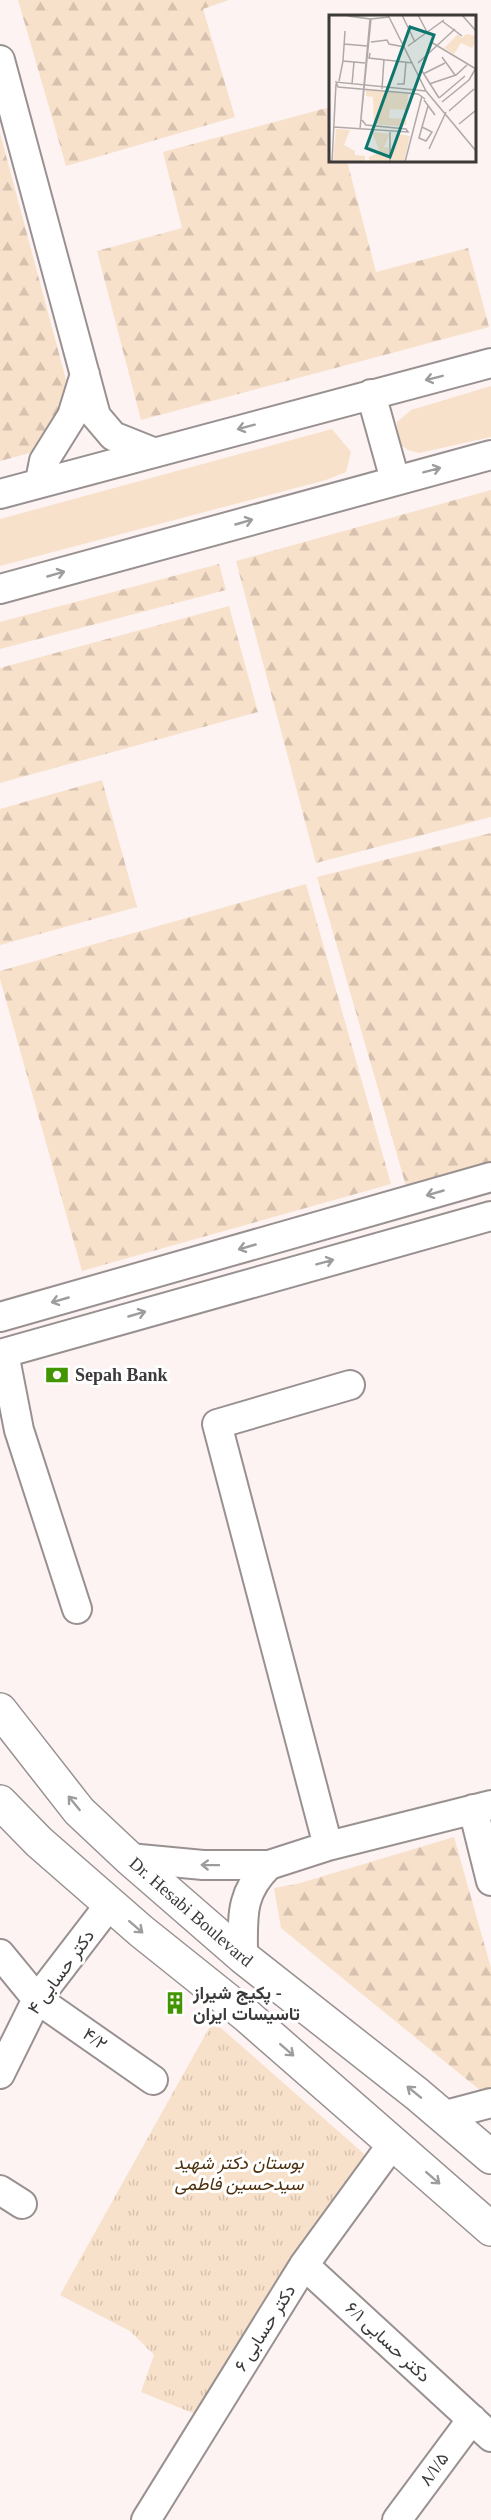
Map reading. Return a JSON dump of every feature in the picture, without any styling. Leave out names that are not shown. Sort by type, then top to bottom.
[{"type":"main road","name":"Dr. Hesabi Boulevard","points":[[0,1710],[79,1811],[118,1848],[243,1957],[491,2157]]},
{"type":"main road","points":[[0,1802],[110,1904],[246,2015],[491,2229]]},
{"type":"main road","points":[[75,1873],[118,1848]]},
{"type":"street","points":[[0,60],[96,416],[112,436],[153,452]]},
{"type":"street","points":[[0,494],[491,363]]},
{"type":"street","points":[[40,482],[44,461],[72,416],[85,374]]},
{"type":"street","points":[[371,394],[395,480]]},
{"type":"street","points":[[0,590],[491,455]]},
{"type":"street","points":[[0,1317],[491,1177]]},
{"type":"street","points":[[77,1609],[19,1430],[2,1353],[491,1216]]},
{"type":"street","points":[[328,1846],[217,1424],[350,1385]]},
{"type":"street","points":[[118,1848],[203,1865],[269,1865],[328,1846],[482,1807],[491,1881]]},
{"type":"street","points":[[243,1957],[246,1895],[256,1877],[269,1865]]},
{"type":"street","name":"دکتر حسابی ۴","points":[[0,2074],[37,1999],[110,1904]]},
{"type":"street","name":"۴/۲","points":[[0,1954],[37,1999],[153,2080]]},
{"type":"street","points":[[442,2116],[491,2103]]},
{"type":"street","name":"۶ دکتر حسابی","points":[[146,2520],[304,2265],[393,2143]]},
{"type":"street","name":"۶/۱ دکتر حسابی","points":[[304,2265],[481,2428]]},
{"type":"street","name":"۸/۱/۵","points":[[397,2520],[481,2428]]},
{"type":"green space","points":[[18,0],[229,0],[203,9],[235,117],[66,166]]},
{"type":"green space","points":[[329,107],[329,162],[347,162],[376,272],[468,248],[489,327],[141,420],[97,251],[182,228],[163,152]]},
{"type":"green space","points":[[0,133],[69,391],[41,450],[0,461]]},
{"type":"green space","points":[[491,386],[491,437],[419,453],[408,450],[398,443],[397,422],[411,410]]},
{"type":"green space","points":[[332,429],[351,452],[346,472],[326,480],[0,566],[0,519]]},
{"type":"green space","points":[[491,490],[491,817],[316,863],[236,561]]},
{"type":"green space","points":[[219,564],[226,590],[0,649],[0,622]]},
{"type":"green space","points":[[229,606],[258,712],[0,783],[0,668]]},
{"type":"green space","points":[[102,780],[137,907],[0,945],[0,809]]},
{"type":"green space","points":[[491,833],[491,1163],[406,1186],[317,877]]},
{"type":"green space","points":[[306,884],[391,1184],[82,1271],[0,979],[0,971]]},
{"type":"green space","points":[[454,1837],[491,1968],[491,2087],[481,2091],[281,1928],[274,1888],[297,1884]]},
{"type":"green space","name":"بوستان دکتر شهید سیدحسین فاطمی","points":[[213,2021],[371,2160],[200,2416],[141,2392],[154,2355],[130,2331],[60,2295]]},
{"type":"place","name":"Sepah Bank","points":[[57,1375]]},
{"type":"place","name":"پکیج شیراز - تاسیسات ایران","points":[[175,2003]]}]
